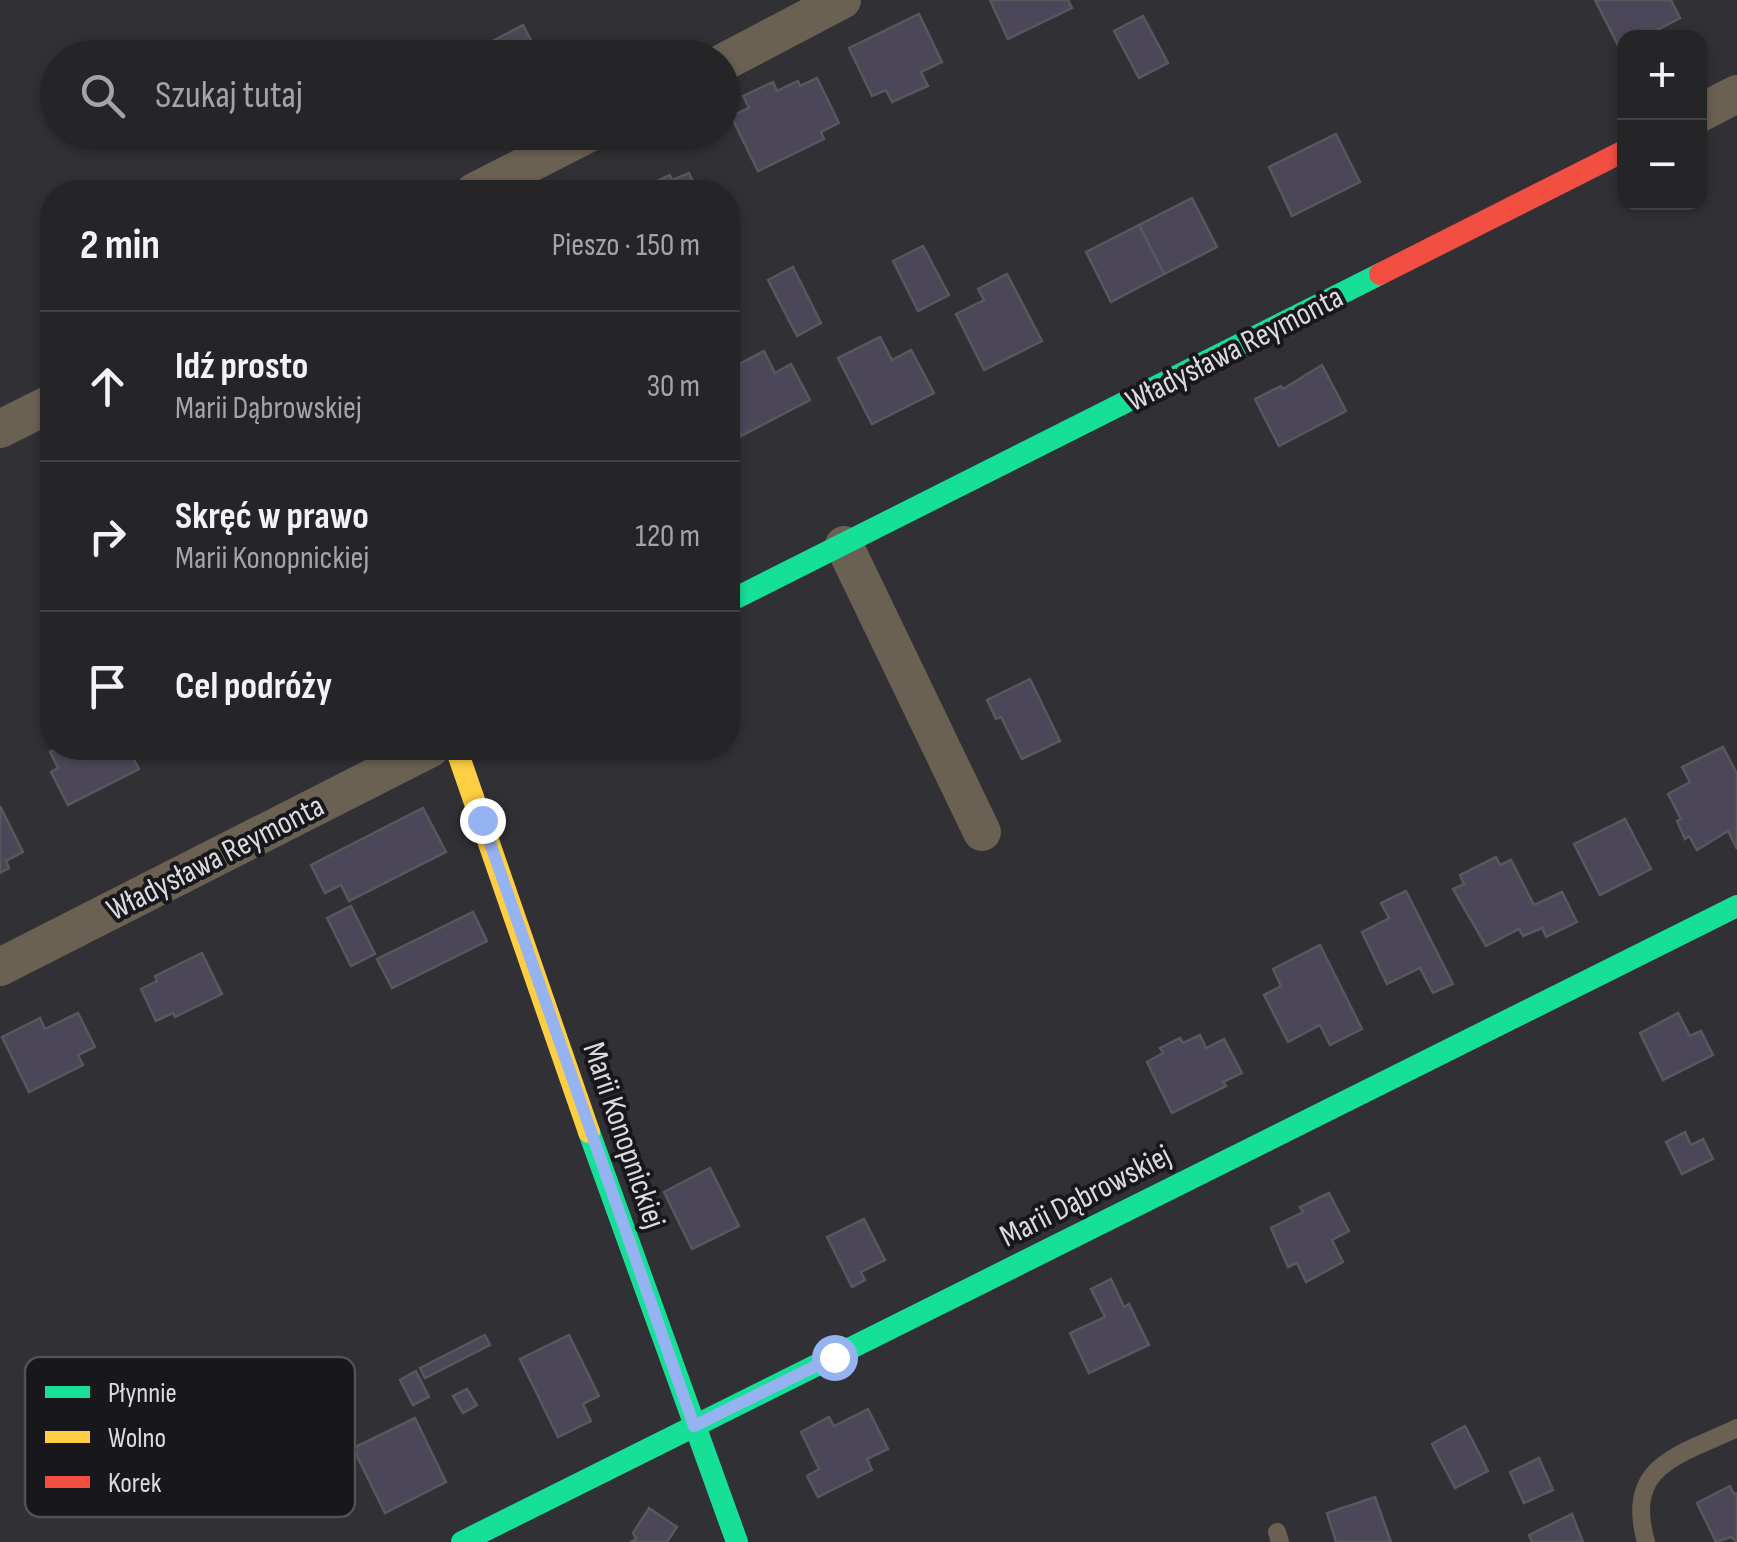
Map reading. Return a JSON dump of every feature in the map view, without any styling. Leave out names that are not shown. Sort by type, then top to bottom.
[{"type":"street","points":[[740,54],[842,0]]},
{"type":"street","points":[[1707,109],[1737,94]]},
{"type":"street","points":[[497,180],[556,150]]},
{"type":"street","name":"Władysława Reymonta","points":[[740,596],[1617,155]]},
{"type":"street","points":[[0,429],[40,409]]},
{"type":"street","points":[[844,546],[982,832]]},
{"type":"street","name":"Władysława Reymonta","points":[[0,966],[407,760]]},
{"type":"street","name":"Marii Konopnickiej","points":[[460,760],[737,1542]]},
{"type":"street","name":"Marii Dąbrowskiej","points":[[462,1542],[1737,906]]},
{"type":"lane","points":[[1646,1542],[1639,1500],[1648,1478],[1664,1464],[1737,1428]]},
{"type":"building","points":[[990,0],[1068,0],[1072,8],[1008,39]]},
{"type":"building","points":[[1595,0],[1671,0],[1680,18],[1657,30],[1617,30],[1617,43]]},
{"type":"building","points":[[919,14],[942,62],[921,72],[928,86],[892,102],[886,90],[872,96],[849,48]]},
{"type":"building","points":[[1143,16],[1168,63],[1139,78],[1114,31]]},
{"type":"building","points":[[523,25],[531,40],[494,40]]},
{"type":"building","points":[[817,78],[839,123],[821,132],[824,139],[758,171],[740,134],[740,112],[749,108],[743,96],[773,82],[777,91],[798,81],[800,86]]},
{"type":"building","points":[[1336,134],[1360,182],[1292,216],[1269,167]]},
{"type":"building","points":[[689,173],[692,180],[672,180]]},
{"type":"building","points":[[1192,198],[1217,247],[1164,274],[1139,225]]},
{"type":"building","points":[[1139,225],[1164,274],[1111,302],[1086,252]]},
{"type":"building","points":[[923,246],[949,295],[918,311],[893,261]]},
{"type":"building","points":[[793,267],[821,323],[797,336],[768,280]]},
{"type":"building","points":[[1007,274],[1042,341],[984,370],[956,314],[984,300],[978,289]]},
{"type":"building","points":[[880,337],[892,360],[911,350],[934,393],[872,424],[838,358]]},
{"type":"building","points":[[764,351],[775,373],[791,364],[810,400],[741,436],[740,364]]},
{"type":"building","points":[[1322,365],[1346,411],[1279,446],[1255,399],[1281,386],[1283,389]]},
{"type":"building","points":[[1030,679],[1060,741],[1022,759],[1001,717],[996,719],[987,700]]},
{"type":"building","points":[[1723,747],[1737,774],[1737,849],[1728,831],[1697,850],[1689,836],[1685,839],[1677,821],[1681,819],[1668,794],[1690,782],[1682,767]]},
{"type":"building","points":[[54,760],[134,760],[139,769],[68,805],[51,772],[58,768]]},
{"type":"building","points":[[0,806],[23,852],[6,861],[9,868],[0,873]]},
{"type":"building","points":[[423,808],[446,852],[349,901],[341,885],[325,893],[311,865]]},
{"type":"building","points":[[1625,819],[1651,869],[1600,895],[1574,844]]},
{"type":"building","points":[[1496,857],[1500,865],[1511,860],[1534,905],[1562,892],[1577,922],[1546,937],[1542,928],[1523,936],[1519,929],[1486,946],[1453,889],[1464,884],[1460,875]]},
{"type":"building","points":[[1406,891],[1453,984],[1433,993],[1420,968],[1387,984],[1362,932],[1389,918],[1381,903]]},
{"type":"building","points":[[351,906],[375,954],[351,966],[327,918]]},
{"type":"building","points":[[473,912],[487,941],[392,988],[377,959]]},
{"type":"building","points":[[1320,945],[1362,1029],[1330,1045],[1320,1025],[1288,1042],[1264,995],[1281,986],[1273,969]]},
{"type":"building","points":[[202,953],[222,994],[175,1017],[173,1013],[156,1021],[141,989],[157,981],[155,976]]},
{"type":"building","points":[[78,1013],[95,1047],[78,1055],[83,1065],[29,1092],[2,1037],[40,1018],[45,1029]]},
{"type":"building","points":[[1678,1013],[1690,1036],[1701,1031],[1713,1055],[1663,1080],[1640,1033]]},
{"type":"building","points":[[1200,1035],[1206,1048],[1224,1039],[1242,1073],[1223,1082],[1226,1086],[1172,1113],[1147,1062],[1163,1053],[1160,1048],[1180,1038],[1183,1043]]},
{"type":"building","points":[[1685,1132],[1691,1145],[1703,1139],[1713,1159],[1682,1174],[1666,1142]]},
{"type":"building","points":[[710,1168],[739,1226],[692,1249],[664,1192]]},
{"type":"building","points":[[1329,1193],[1349,1231],[1332,1240],[1343,1262],[1306,1282],[1297,1263],[1288,1267],[1271,1228]]},
{"type":"building","points":[[864,1219],[885,1260],[861,1272],[865,1280],[852,1287],[827,1237]]},
{"type":"building","points":[[1111,1279],[1124,1307],[1129,1304],[1149,1345],[1089,1373],[1070,1333],[1105,1317],[1091,1289]]},
{"type":"building","points":[[485,1335],[490,1345],[425,1378],[420,1368]]},
{"type":"building","points":[[569,1335],[599,1396],[583,1404],[591,1421],[558,1437],[520,1359]]},
{"type":"building","points":[[416,1371],[429,1397],[413,1405],[400,1380]]},
{"type":"building","points":[[467,1389],[477,1405],[463,1413],[453,1396]]},
{"type":"building","points":[[868,1409],[888,1449],[867,1459],[872,1470],[818,1497],[807,1476],[819,1469],[801,1432],[829,1417],[834,1426]]},
{"type":"building","points":[[415,1418],[446,1482],[385,1513],[355,1447]]},
{"type":"building","points":[[1465,1426],[1488,1471],[1455,1488],[1432,1444]]},
{"type":"building","points":[[1539,1458],[1553,1490],[1524,1503],[1510,1472]]},
{"type":"building","points":[[1730,1486],[1737,1493],[1737,1542],[1731,1537],[1716,1542],[1697,1503]]},
{"type":"building","points":[[1375,1497],[1391,1542],[1336,1542],[1327,1513]]},
{"type":"building","points":[[649,1508],[677,1527],[667,1542],[630,1542],[636,1539],[633,1533]]},
{"type":"building","points":[[1572,1514],[1583,1542],[1532,1542],[1529,1535]]},
{"type":"traffic: fast","points":[[740,596],[1380,274]]},
{"type":"traffic: fast","points":[[462,1542],[1737,906]]},
{"type":"traffic: fast","points":[[589,1132],[737,1542]]},
{"type":"traffic: slow","points":[[460,760],[589,1132]]},
{"type":"traffic: jam","points":[[1380,274],[1617,155]]},
{"type":"route","points":[[482,820],[694,1426],[834,1357]]}]
